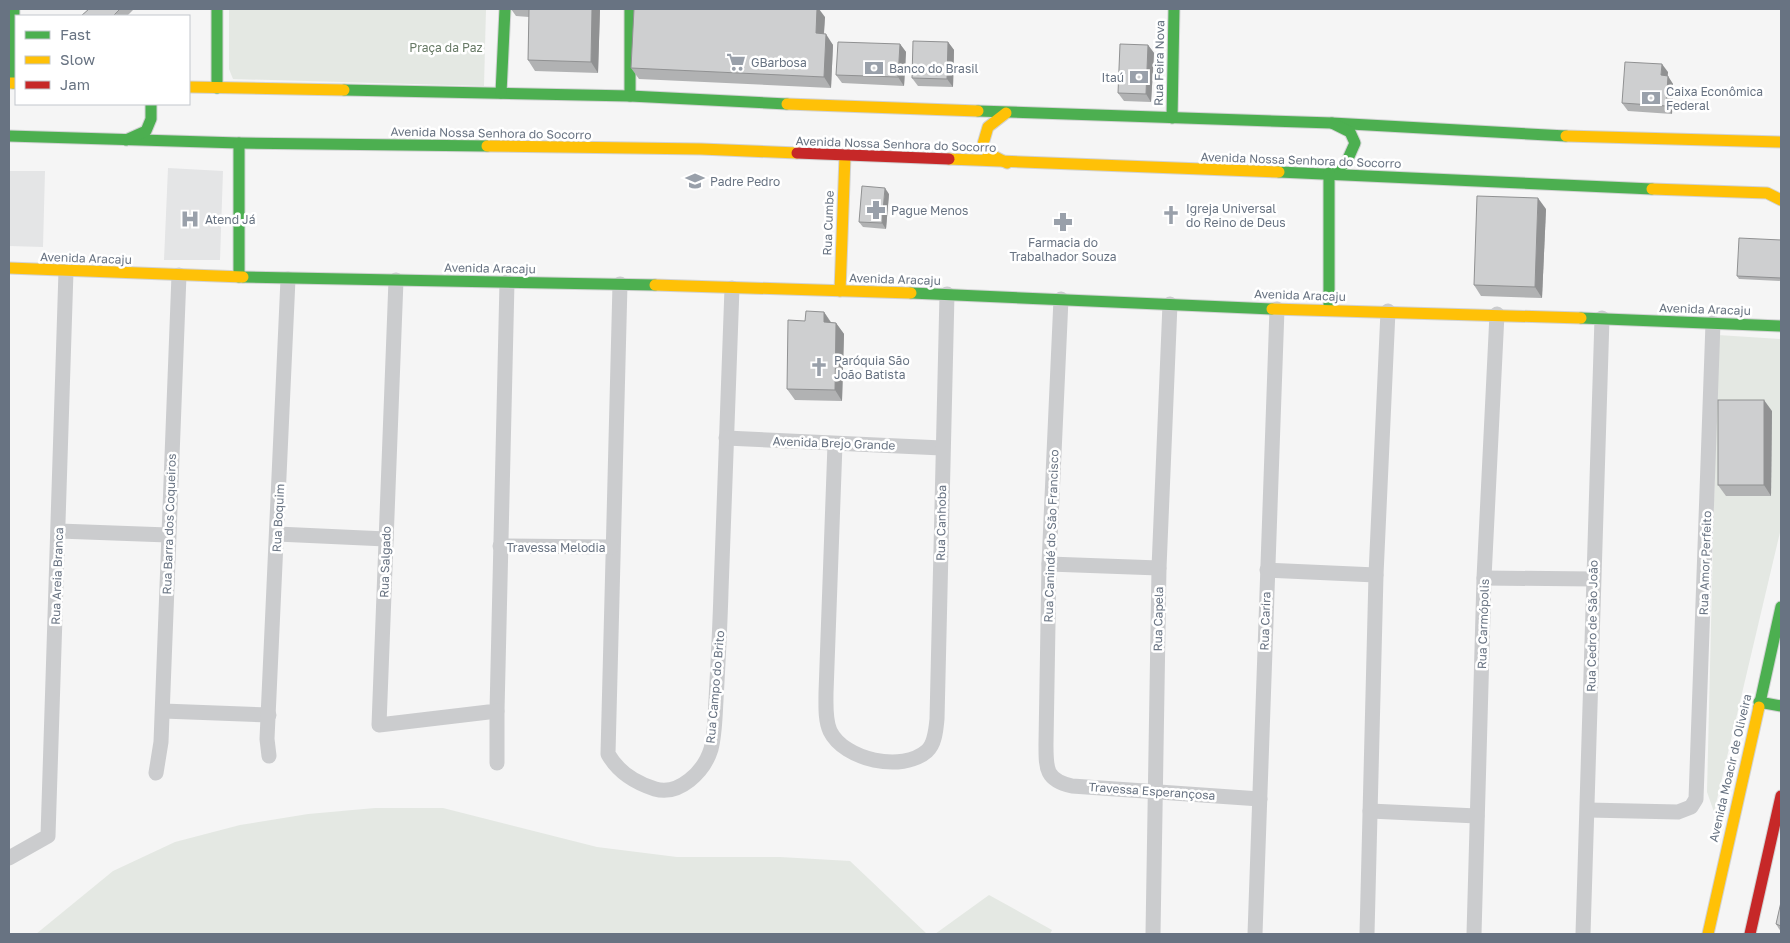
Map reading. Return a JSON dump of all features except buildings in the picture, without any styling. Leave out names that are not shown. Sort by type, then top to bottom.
[{"type":"main road","points":[[13,83],[14,9]]},
{"type":"main road","points":[[217,9],[217,88]]},
{"type":"main road","points":[[501,93],[505,9]]},
{"type":"main road","points":[[630,9],[630,96]]},
{"type":"main road","name":"Rua Feira Nova","points":[[1172,118],[1174,9]]},
{"type":"main road","points":[[190,88],[630,96],[1006,113],[1332,123],[1560,136],[1781,142]]},
{"type":"main road","points":[[126,140],[146,131],[151,119],[151,105]]},
{"type":"main road","points":[[1006,113],[988,128],[983,144],[988,153],[1007,163]]},
{"type":"main road","points":[[1330,309],[1331,173],[1348,161],[1354,140],[1350,132],[1332,123]]},
{"type":"main road","name":"Avenida Nossa Senhora do Socorro","points":[[9,136],[239,143],[701,150],[1007,163],[1331,173],[1560,186],[1767,194],[1781,200]]},
{"type":"main road","points":[[239,143],[239,277]]},
{"type":"main road","name":"Rua Cumbe","points":[[840,291],[845,156]]},
{"type":"main road","name":"Avenida Aracaju","points":[[9,268],[288,279],[620,284],[947,294],[1277,309],[1497,314],[1781,326]]},
{"type":"main road","name":"Avenida Moacir de Oliveira","points":[[1708,934],[1781,607]]},
{"type":"main road","points":[[1759,702],[1781,706]]},
{"type":"main road","points":[[1750,934],[1781,796]]},
{"type":"street","name":"Rua Areia Branca","points":[[9,858],[48,836],[66,271]]},
{"type":"street","name":"Rua Barra dos Coqueiros","points":[[156,773],[161,754],[163,711],[179,275]]},
{"type":"street","name":"Rua Boquim","points":[[269,756],[267,744],[268,715],[288,279]]},
{"type":"street","name":"Rua Salgado","points":[[396,280],[379,725],[497,710]]},
{"type":"street","points":[[497,763],[500,546],[507,282]]},
{"type":"street","name":"Rua Campo do Brito","points":[[620,284],[611,547],[608,754],[616,766],[636,781],[649,787],[670,792],[685,783],[700,768],[712,745],[720,645],[732,288]]},
{"type":"street","name":"Rua Canhoba","points":[[835,444],[826,693],[829,729],[835,739],[848,750],[892,762],[910,760],[928,750],[935,732],[938,697],[942,448],[947,294]]},
{"type":"street","name":"Rua Canindé do São Francisco","points":[[1048,773],[1046,743],[1049,564],[1061,299]]},
{"type":"street","name":"Rua Capela","points":[[1153,934],[1159,568],[1170,304]]},
{"type":"street","name":"Rua Carira","points":[[1255,934],[1277,309]]},
{"type":"street","points":[[1367,934],[1376,575],[1388,312]]},
{"type":"street","name":"Rua Carmópolis","points":[[1474,934],[1484,578],[1497,314]]},
{"type":"street","name":"Rua Cedro de São João","points":[[1583,934],[1602,318]]},
{"type":"street","name":"Rua Amor Perfeito","points":[[1588,810],[1670,813],[1687,809],[1694,803],[1698,780],[1713,323]]},
{"type":"street","name":"Avenida Brejo Grande","points":[[726,438],[942,448]]},
{"type":"street","points":[[59,531],[168,535]]},
{"type":"street","points":[[277,534],[386,539]]},
{"type":"street","name":"Travessa Melodia","points":[[500,546],[611,547]]},
{"type":"street","points":[[1049,564],[1159,568]]},
{"type":"street","points":[[1267,570],[1376,575]]},
{"type":"street","points":[[1484,578],[1593,579]]},
{"type":"street","points":[[163,711],[268,715]]},
{"type":"street","name":"Travessa Esperançosa","points":[[1048,773],[1055,781],[1072,786],[1260,799]]},
{"type":"street","points":[[1370,811],[1477,816]]},
{"type":"shaded area","points":[[168,168],[223,171],[220,260],[164,260]]},
{"type":"shaded area","points":[[9,171],[45,171],[43,247],[9,246]]},
{"type":"green space","name":"Praça da Paz","points":[[229,9],[486,9],[484,86],[233,79],[229,69]]},
{"type":"green space","points":[[1718,335],[1781,339],[1781,528],[1714,812],[1707,792]]},
{"type":"green space","points":[[375,808],[443,808],[597,847],[677,857],[780,857],[850,861],[927,934],[36,934],[113,871],[175,842],[240,825],[308,814]]},
{"type":"green space","points":[[989,895],[1052,930],[1050,934],[935,934]]},
{"type":"traffic: fast","points":[[13,83],[14,9]]},
{"type":"traffic: fast","points":[[217,9],[217,88]]},
{"type":"traffic: fast","points":[[501,93],[505,9]]},
{"type":"traffic: fast","points":[[630,9],[630,96]]},
{"type":"traffic: fast","points":[[1172,118],[1174,9]]},
{"type":"traffic: fast","points":[[344,90],[630,96],[787,104]]},
{"type":"traffic: fast","points":[[126,140],[146,131],[151,119],[151,105]]},
{"type":"traffic: fast","points":[[978,111],[1332,123],[1566,136]]},
{"type":"traffic: fast","points":[[1332,123],[1350,132],[1355,143],[1347,161],[1333,173]]},
{"type":"traffic: fast","points":[[9,136],[239,143],[487,146]]},
{"type":"traffic: fast","points":[[239,143],[239,277]]},
{"type":"traffic: fast","points":[[1279,172],[1652,189]]},
{"type":"traffic: fast","points":[[1329,173],[1329,309]]},
{"type":"traffic: fast","points":[[243,277],[655,285]]},
{"type":"traffic: fast","points":[[911,293],[1272,309]]},
{"type":"traffic: fast","points":[[1581,318],[1781,326]]},
{"type":"traffic: fast","points":[[1759,707],[1781,607]]},
{"type":"traffic: fast","points":[[1759,702],[1781,706]]},
{"type":"traffic: slow","points":[[9,83],[15,83]]},
{"type":"traffic: slow","points":[[190,87],[344,90]]},
{"type":"traffic: slow","points":[[787,104],[978,111]]},
{"type":"traffic: slow","points":[[1006,113],[988,127],[983,144],[988,153],[1007,163]]},
{"type":"traffic: slow","points":[[1566,136],[1781,142]]},
{"type":"traffic: slow","points":[[487,146],[701,149],[797,153]]},
{"type":"traffic: slow","points":[[840,291],[845,156]]},
{"type":"traffic: slow","points":[[949,159],[1279,172]]},
{"type":"traffic: slow","points":[[1652,189],[1767,193],[1781,200]]},
{"type":"traffic: slow","points":[[9,268],[243,277]]},
{"type":"traffic: slow","points":[[655,285],[911,293]]},
{"type":"traffic: slow","points":[[1272,309],[1581,318]]},
{"type":"traffic: slow","points":[[1708,934],[1759,707]]},
{"type":"traffic: jam","points":[[797,153],[949,159]]},
{"type":"traffic: jam","points":[[1750,934],[1781,796]]},
{"type":"place","name":"GBarbosa","points":[[736,62]]},
{"type":"place","name":"Banco do Brasil","points":[[874,68]]},
{"type":"place","name":"Itaú","points":[[1139,77]]},
{"type":"place","name":"Caixa Econômica Federal","points":[[1651,98]]},
{"type":"place","name":"Padre Pedro","points":[[695,181]]},
{"type":"place","name":"Pague Menos","points":[[876,210]]},
{"type":"place","name":"Igreja Universal do Reino de Deus","points":[[1171,215]]},
{"type":"place","name":"Atend Já","points":[[190,219]]},
{"type":"place","name":"Farmacia do Trabalhador Souza","points":[[1063,222]]},
{"type":"place","name":"Paróquia São João Batista","points":[[819,367]]}]
